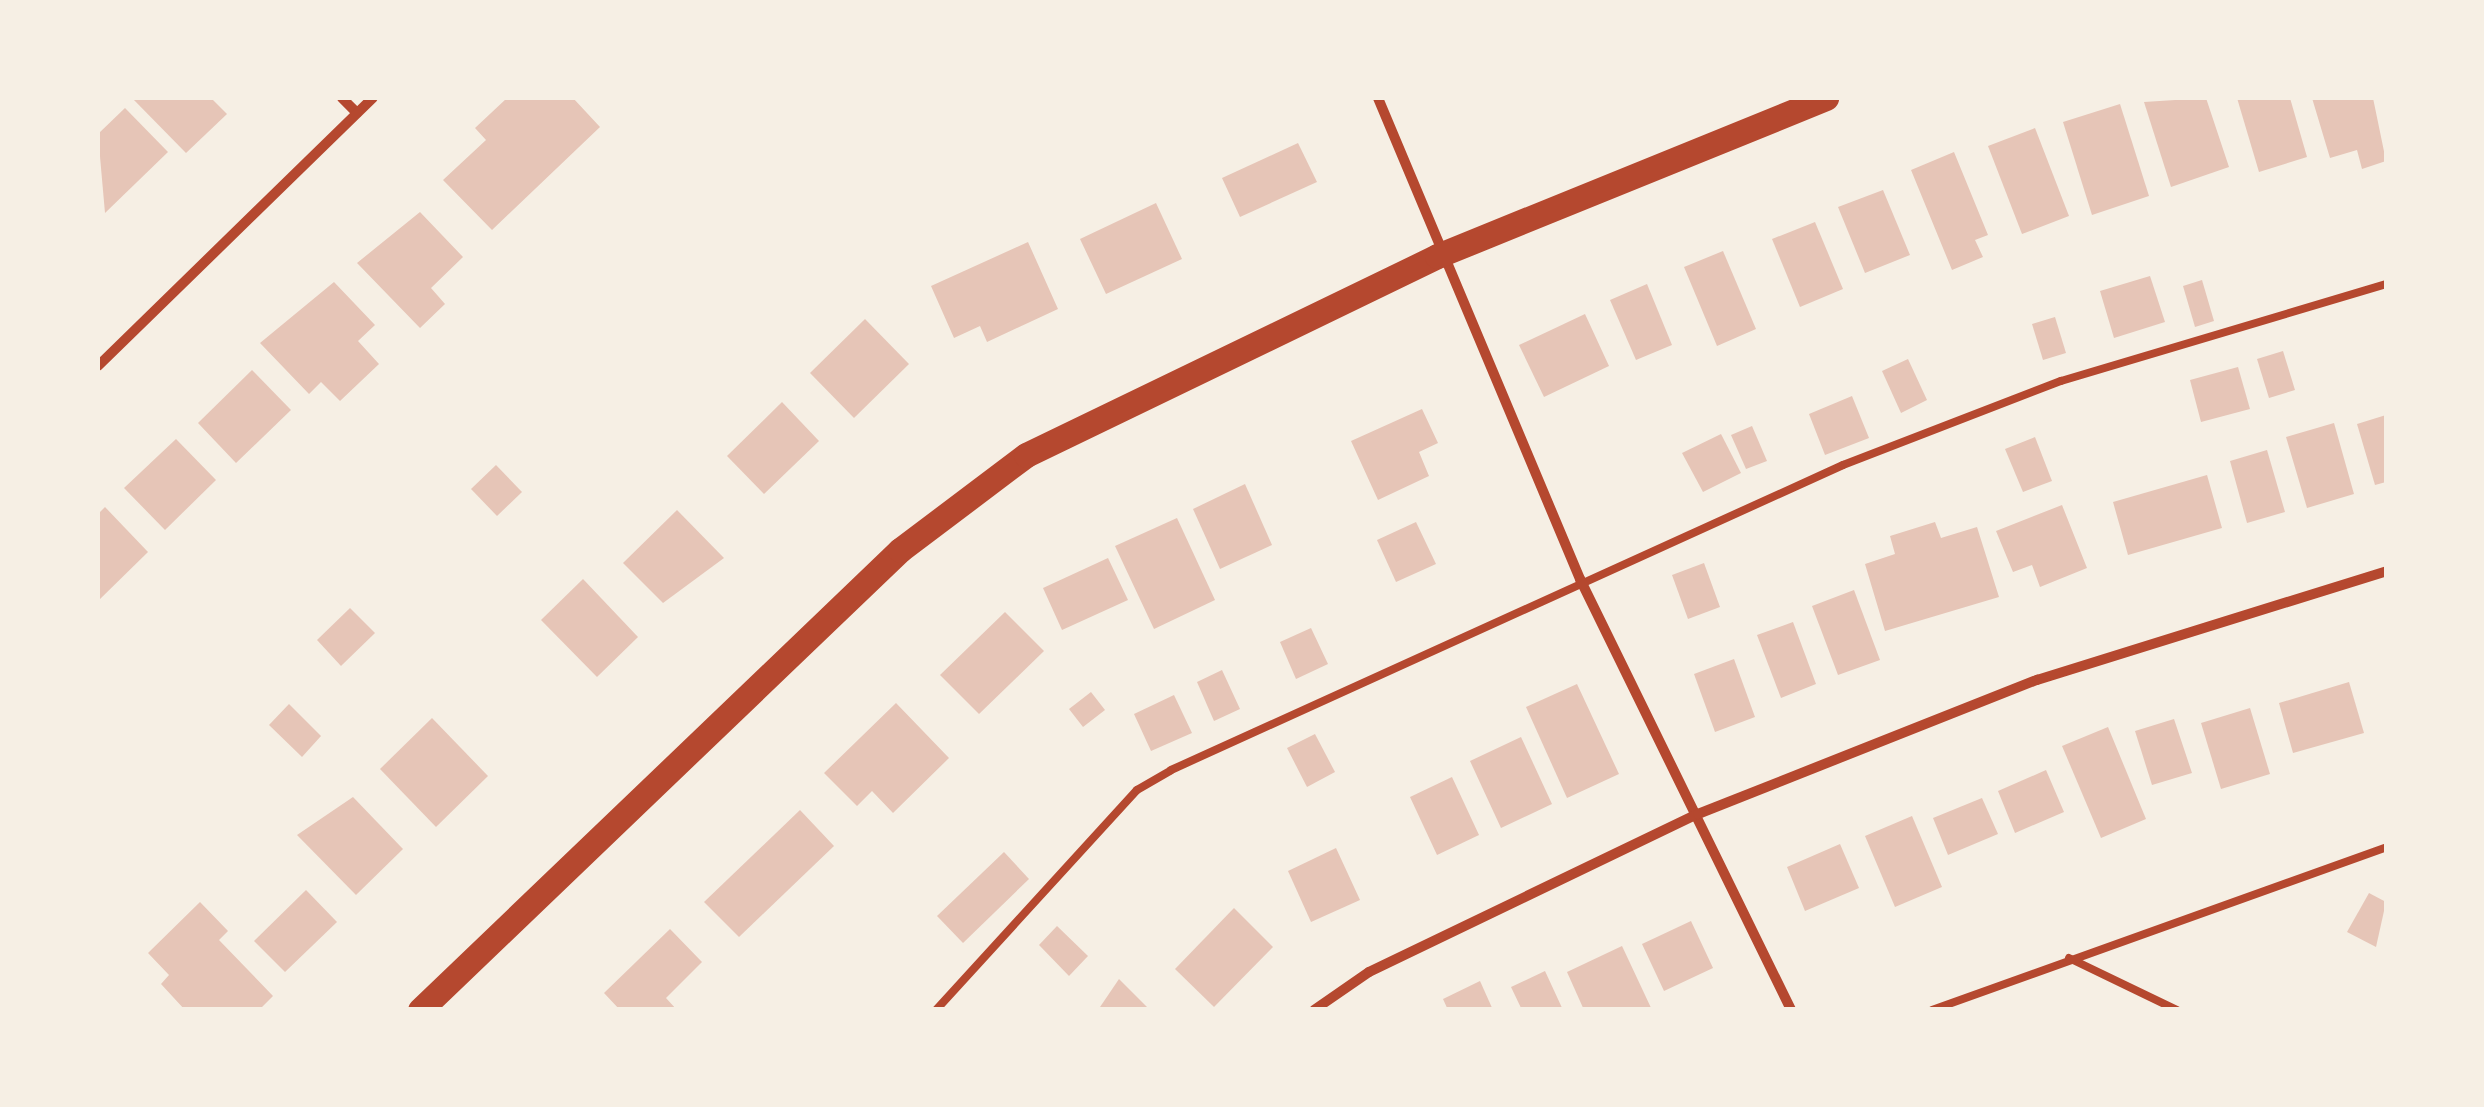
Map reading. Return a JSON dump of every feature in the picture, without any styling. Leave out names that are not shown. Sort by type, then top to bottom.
[{"type":"main road","points":[[420,1010],[962,498],[1090,418],[1437,256],[1826,98]]},
{"type":"street","points":[[342,98],[357,113]]},
{"type":"street","points":[[98,366],[373,98]]},
{"type":"street","points":[[1378,98],[1437,256],[1580,579],[1698,814],[1790,1010]]},
{"type":"street","points":[[1314,1010],[1369,972],[1698,814],[2037,680],[2386,571]]},
{"type":"lane","points":[[936,1010],[1137,790],[1580,579],[2062,381],[2386,284]]},
{"type":"lane","points":[[1932,1010],[2386,847]]},
{"type":"lane","points":[[2069,958],[2177,1010]]},
{"type":"building","points":[[132,98],[211,98],[227,114],[186,153]]},
{"type":"building","points":[[507,98],[573,98],[600,127],[492,230],[443,180],[486,140],[475,128]]},
{"type":"building","points":[[2206,98],[2229,167],[2171,187],[2144,102]]},
{"type":"building","points":[[2237,98],[2290,98],[2307,157],[2259,172]]},
{"type":"building","points":[[2312,98],[2373,98],[2386,161],[2362,169],[2357,150],[2330,158]]},
{"type":"building","points":[[2120,104],[2149,196],[2092,215],[2063,122]]},
{"type":"building","points":[[125,108],[168,152],[105,213],[98,134]]},
{"type":"building","points":[[2035,128],[2069,216],[2022,234],[1988,146]]},
{"type":"building","points":[[1298,143],[1317,182],[1240,217],[1222,178]]},
{"type":"building","points":[[1954,152],[1988,235],[1975,240],[1983,257],[1952,270],[1911,170]]},
{"type":"building","points":[[1883,190],[1910,255],[1865,273],[1838,207]]},
{"type":"building","points":[[1156,203],[1182,259],[1106,294],[1080,239]]},
{"type":"building","points":[[420,212],[463,257],[431,288],[445,304],[420,328],[357,263]]},
{"type":"building","points":[[1815,222],[1843,289],[1800,307],[1772,239]]},
{"type":"building","points":[[1028,242],[1058,309],[987,342],[980,326],[954,338],[931,286]]},
{"type":"building","points":[[1723,251],[1756,329],[1717,346],[1684,267]]},
{"type":"building","points":[[2150,276],[2165,322],[2114,338],[2100,291]]},
{"type":"building","points":[[2202,280],[2214,321],[2195,327],[2183,286]]},
{"type":"building","points":[[334,282],[375,325],[358,341],[379,364],[340,401],[321,382],[309,394],[260,343]]},
{"type":"building","points":[[1647,284],[1672,345],[1636,360],[1610,300]]},
{"type":"building","points":[[1585,314],[1609,366],[1544,397],[1519,345]]},
{"type":"building","points":[[2055,317],[2066,353],[2043,360],[2032,324]]},
{"type":"building","points":[[865,319],[909,364],[854,418],[810,373]]},
{"type":"building","points":[[2283,351],[2295,390],[2269,398],[2257,359]]},
{"type":"building","points":[[1908,359],[1927,400],[1901,413],[1882,371]]},
{"type":"building","points":[[2238,367],[2250,409],[2201,422],[2190,380]]},
{"type":"building","points":[[252,370],[291,410],[236,463],[198,423]]},
{"type":"building","points":[[1852,396],[1869,438],[1825,455],[1809,414]]},
{"type":"building","points":[[782,402],[819,441],[764,494],[727,456]]},
{"type":"building","points":[[1422,409],[1438,443],[1419,452],[1429,476],[1378,500],[1351,441]]},
{"type":"building","points":[[2386,415],[2386,482],[2375,485],[2357,424]]},
{"type":"building","points":[[2334,423],[2354,494],[2307,508],[2286,437]]},
{"type":"building","points":[[1752,426],[1767,461],[1746,469],[1731,435]]},
{"type":"building","points":[[1721,434],[1741,473],[1703,492],[1682,453]]},
{"type":"building","points":[[2035,437],[2052,481],[2023,492],[2005,449]]},
{"type":"building","points":[[176,439],[216,480],[165,530],[124,488]]},
{"type":"building","points":[[2267,450],[2285,512],[2247,523],[2230,461]]},
{"type":"building","points":[[496,465],[522,492],[497,516],[471,489]]},
{"type":"building","points":[[2207,475],[2222,528],[2128,555],[2113,502]]},
{"type":"building","points":[[1245,484],[1272,545],[1220,569],[1193,509]]},
{"type":"building","points":[[2062,505],[2087,568],[2040,587],[2032,565],[2013,572],[1996,531]]},
{"type":"building","points":[[105,507],[148,552],[98,601],[98,514]]},
{"type":"building","points":[[677,510],[724,558],[663,603],[623,563]]},
{"type":"building","points":[[1177,518],[1215,600],[1154,629],[1115,546]]},
{"type":"building","points":[[1416,522],[1436,564],[1396,582],[1377,540]]},
{"type":"building","points":[[1935,522],[1941,538],[1977,527],[1999,597],[1885,631],[1865,564],[1895,554],[1890,536]]},
{"type":"building","points":[[1108,558],[1128,600],[1062,630],[1043,588]]},
{"type":"building","points":[[1704,563],[1720,607],[1688,619],[1672,575]]},
{"type":"building","points":[[583,579],[638,637],[597,677],[541,620]]},
{"type":"building","points":[[1854,590],[1880,660],[1838,675],[1812,606]]},
{"type":"building","points":[[350,608],[375,633],[341,666],[317,640]]},
{"type":"building","points":[[1005,612],[1044,651],[979,714],[940,675]]},
{"type":"building","points":[[1793,622],[1816,684],[1781,698],[1757,635]]},
{"type":"building","points":[[1311,628],[1328,664],[1296,679],[1280,642]]},
{"type":"building","points":[[1734,659],[1755,717],[1715,732],[1694,674]]},
{"type":"building","points":[[1222,670],[1240,709],[1214,721],[1197,682]]},
{"type":"building","points":[[2349,682],[2364,733],[2293,753],[2279,703]]},
{"type":"building","points":[[1577,684],[1619,774],[1567,798],[1526,707]]},
{"type":"building","points":[[1091,692],[1105,710],[1083,727],[1069,709]]},
{"type":"building","points":[[1174,695],[1192,733],[1151,751],[1134,714]]},
{"type":"building","points":[[896,703],[949,758],[893,813],[872,791],[857,806],[824,773]]},
{"type":"building","points":[[289,704],[321,736],[302,757],[269,725]]},
{"type":"building","points":[[2250,708],[2270,774],[2221,789],[2201,723]]},
{"type":"building","points":[[432,718],[488,776],[436,827],[380,769]]},
{"type":"building","points":[[2174,719],[2192,773],[2152,785],[2135,731]]},
{"type":"building","points":[[2108,727],[2146,819],[2101,838],[2062,746]]},
{"type":"building","points":[[1315,734],[1335,772],[1307,787],[1287,748]]},
{"type":"building","points":[[1521,737],[1552,804],[1501,828],[1470,761]]},
{"type":"building","points":[[2046,770],[2064,812],[2015,833],[1998,791]]},
{"type":"building","points":[[1452,777],[1479,835],[1437,855],[1410,797]]},
{"type":"building","points":[[353,797],[403,849],[356,895],[297,835]]},
{"type":"building","points":[[1982,798],[1998,834],[1948,855],[1933,818]]},
{"type":"building","points":[[800,810],[834,846],[739,937],[704,902]]},
{"type":"building","points":[[1912,816],[1942,887],[1895,907],[1865,836]]},
{"type":"building","points":[[1840,844],[1859,888],[1805,911],[1787,867]]},
{"type":"building","points":[[1336,848],[1360,900],[1311,922],[1288,871]]},
{"type":"building","points":[[1004,852],[1029,879],[963,943],[937,916]]},
{"type":"building","points":[[306,890],[337,922],[285,972],[254,941]]},
{"type":"building","points":[[2369,893],[2386,902],[2376,947],[2347,932]]},
{"type":"building","points":[[200,902],[228,931],[219,940],[273,996],[259,1010],[185,1010],[161,984],[169,975],[148,953]]},
{"type":"building","points":[[1234,908],[1273,947],[1214,1007],[1175,969]]},
{"type":"building","points":[[1691,921],[1713,968],[1664,991],[1642,944]]},
{"type":"building","points":[[1057,926],[1088,956],[1069,976],[1039,945]]},
{"type":"building","points":[[670,929],[702,962],[666,998],[677,1010],[620,1010],[604,993]]},
{"type":"building","points":[[1622,946],[1652,1010],[1584,1010],[1567,972]]},
{"type":"building","points":[[1545,971],[1563,1010],[1522,1010],[1511,987]]},
{"type":"building","points":[[1119,979],[1150,1010],[1098,1010]]},
{"type":"building","points":[[1480,981],[1493,1010],[1448,1010],[1443,999]]}]
